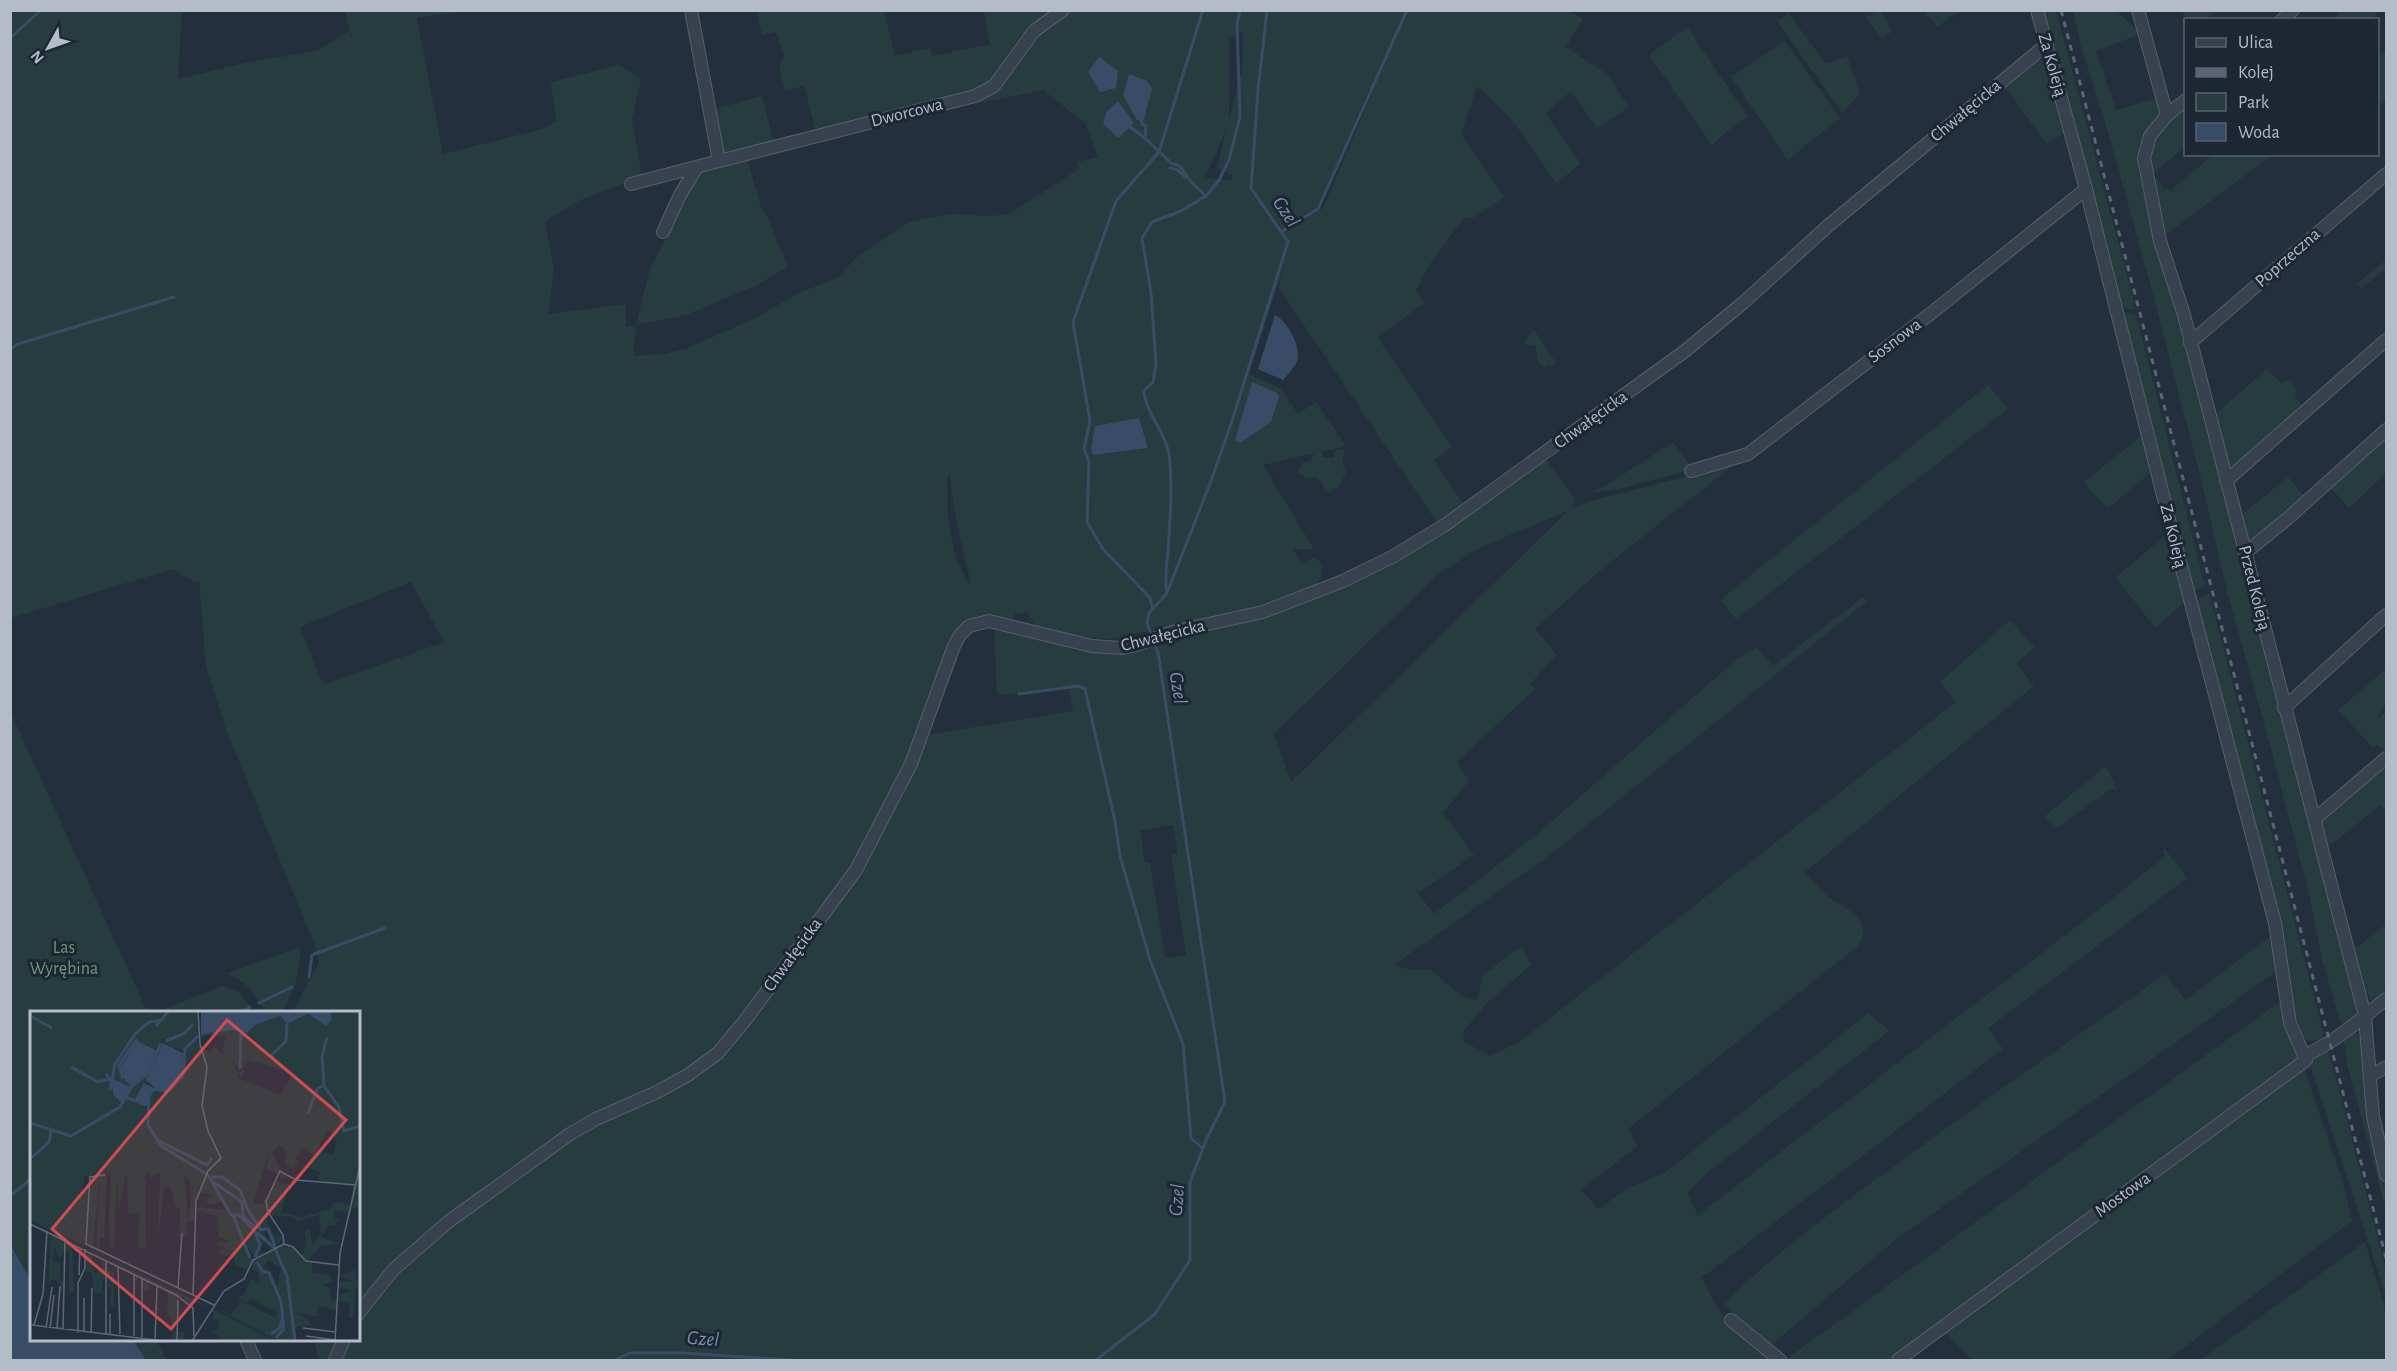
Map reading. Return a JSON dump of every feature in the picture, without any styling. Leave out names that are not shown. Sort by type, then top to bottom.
[{"type":"street","points":[[691,10],[719,161]]},
{"type":"street","name":"Dworcowa","points":[[631,184],[975,96],[994,87],[1034,31],[1063,10]]},
{"type":"street","name":"Za Koleją","points":[[2037,10],[2086,189],[2171,527],[2273,912],[2282,957],[2290,1023],[2305,1058]]},
{"type":"street","points":[[2138,10],[2168,115],[2184,102]]},
{"type":"street","name":"Chwałęcicka","points":[[360,1311],[393,1270],[448,1222],[570,1134],[596,1119],[657,1092],[688,1075],[718,1053],[747,1018],[856,870],[911,764],[954,646],[964,630],[974,624],[989,621],[1105,648],[1121,648],[1263,612],[1367,569],[1445,525],[1685,351],[1744,302],[1829,225],[2046,45]]},
{"type":"street","name":"Przed Koleją","points":[[2168,115],[2150,136],[2144,158],[2160,241],[2184,315],[2284,708],[2316,819],[2365,1016],[2373,1116],[2386,1174]]},
{"type":"street","points":[[663,232],[680,195],[697,167]]},
{"type":"street","name":"Poprzeczna","points":[[2190,343],[2386,174]]},
{"type":"street","name":"Sosnowa","points":[[1691,471],[1748,454],[1934,311],[2086,189]]},
{"type":"street","points":[[2226,481],[2386,340]]},
{"type":"street","points":[[2245,553],[2287,519],[2386,430]]},
{"type":"street","points":[[2284,708],[2386,615]]},
{"type":"street","points":[[2316,819],[2386,758]]},
{"type":"street","name":"Mostowa","points":[[1898,1360],[2386,999]]},
{"type":"street","points":[[2370,1076],[2386,1067]]},
{"type":"street","points":[[1731,1320],[1780,1360]]},
{"type":"street","points":[[246,1341],[255,1360]]},
{"type":"street","points":[[335,1360],[344,1341]]},
{"type":"green space","points":[[760,10],[884,11],[895,56],[930,48],[933,56],[990,44],[984,11],[1056,11],[1020,37],[991,81],[965,96],[816,132],[804,86],[785,91],[779,66],[784,56],[776,32],[762,35],[757,13]]},
{"type":"green space","points":[[2114,10],[2140,34],[2096,51],[2116,110],[2161,97],[2165,115],[2139,159],[2359,1002],[2354,1020],[2342,1027],[2323,963],[2310,898],[2270,745],[2228,595],[2200,475],[2150,283],[2104,118],[2082,50],[2073,11]]},
{"type":"green space","points":[[2342,10],[2380,10],[2372,18],[2333,18]]},
{"type":"green space","points":[[11,11],[182,11],[178,79],[244,63],[317,51],[349,31],[353,43],[345,11],[464,11],[417,18],[443,154],[542,129],[556,121],[551,82],[619,65],[641,79],[632,120],[642,176],[578,201],[545,222],[554,269],[548,314],[626,304],[626,327],[636,325],[633,356],[663,354],[688,348],[755,318],[799,293],[837,278],[856,258],[909,222],[950,214],[991,216],[1009,214],[1079,169],[1077,162],[1098,157],[1085,123],[1043,90],[975,104],[994,89],[1028,46],[1068,11],[1570,11],[1583,19],[1566,47],[1607,74],[1629,107],[1597,128],[1571,91],[1546,114],[1581,164],[1556,183],[1513,121],[1477,86],[1461,134],[1504,197],[1475,217],[1464,218],[1427,268],[1416,291],[1425,305],[1421,305],[1378,338],[1452,447],[1434,460],[1464,505],[1438,524],[1279,288],[1285,262],[1249,374],[1281,389],[1298,414],[1316,402],[1346,446],[1322,452],[1323,457],[1334,458],[1334,451],[1339,449],[1345,451],[1342,462],[1346,472],[1339,486],[1330,493],[1324,490],[1324,484],[1316,476],[1309,479],[1298,473],[1301,464],[1310,461],[1314,453],[1263,465],[1314,549],[1294,549],[1297,558],[1304,562],[1315,557],[1322,564],[1321,578],[1317,584],[1248,610],[1106,639],[1083,637],[1034,624],[1027,612],[1019,614],[1016,612],[1012,620],[980,619],[966,625],[919,736],[1073,711],[1069,688],[997,695],[994,628],[1116,650],[1213,628],[1401,558],[1546,459],[1575,499],[1571,509],[1590,501],[1692,475],[1741,459],[1602,569],[1535,629],[1557,655],[1530,684],[1535,689],[1457,762],[1469,781],[1443,813],[1474,855],[1418,893],[1434,914],[1535,836],[1737,659],[1757,647],[1773,666],[1863,597],[1867,601],[1546,858],[1394,965],[1411,970],[1431,970],[1462,996],[1477,1000],[1483,975],[1522,946],[1531,965],[1487,1003],[1464,1031],[1463,1041],[1490,1056],[1519,1042],[1956,702],[1940,682],[2010,620],[2035,647],[2016,663],[2034,686],[1805,872],[1824,893],[1859,920],[1863,927],[1863,935],[1859,945],[1628,1129],[1638,1146],[1581,1189],[1598,1209],[1630,1187],[1664,1173],[1869,1013],[1889,1031],[1706,1174],[1687,1193],[1698,1215],[2106,904],[2165,856],[2163,850],[2165,849],[2187,878],[1988,1028],[2003,1049],[1711,1271],[1701,1276],[1717,1308],[1730,1324],[1775,1360],[319,1360],[314,1341],[360,1341],[360,1011],[293,1011],[319,963],[316,948],[227,732],[206,667],[199,581],[195,583],[173,569],[11,618]],"holes":[[[1243,31],[1242,71],[1229,119],[1229,39]],[[1369,89],[1372,94],[1323,208],[1287,232],[1284,231],[1318,209]],[[1227,127],[1217,168],[1233,176],[1231,180],[1205,178]],[[1139,418],[1149,448],[1093,455]],[[950,473],[955,516],[971,584],[967,584],[956,560],[948,520],[947,480]],[[1568,511],[1291,782],[1274,734],[1436,576],[1477,549]],[[411,582],[444,642],[323,685],[300,627]],[[1173,825],[1178,854],[1171,855],[1186,955],[1165,958],[1150,863],[1145,863],[1140,830]]]},
{"type":"green space","points":[[1877,11],[1893,31],[1883,37],[1886,43],[1866,18]]},
{"type":"green space","points":[[1924,11],[1959,11],[1937,27]]},
{"type":"green space","points":[[2043,11],[2056,11],[2136,309],[2127,309],[2117,302]]},
{"type":"green space","points":[[2180,11],[2215,11],[2207,18],[2188,18]]},
{"type":"green space","points":[[1789,14],[1826,64],[1847,56],[1860,94],[1842,113],[1777,21]]},
{"type":"green space","points":[[1687,27],[1748,117],[1727,131],[1712,145],[1649,55]]},
{"type":"green space","points":[[1785,41],[1840,118],[1788,160],[1731,77]]},
{"type":"green space","points":[[2386,50],[2386,99],[2379,106],[2379,57]]},
{"type":"green space","points":[[2042,59],[2049,62],[2067,131],[2047,144],[2005,87],[2035,60]]},
{"type":"green space","points":[[762,96],[774,143],[723,154],[715,109]]},
{"type":"green space","points":[[2184,108],[2184,147],[2153,174],[2165,190],[2167,188],[2170,191],[2212,156],[2271,156],[2163,237],[2148,153],[2160,127]]},
{"type":"green space","points":[[747,158],[761,207],[788,267],[753,287],[686,315],[636,325],[650,269],[700,172]]},
{"type":"green space","points":[[2386,260],[2386,268],[2361,289],[2357,283]]},
{"type":"green space","points":[[2121,311],[2136,315],[2205,586],[2195,591]]},
{"type":"green space","points":[[1534,330],[1555,361],[1555,366],[1548,364],[1545,367],[1537,361],[1536,346],[1525,344],[1525,339]]},
{"type":"green space","points":[[2267,369],[2281,383],[2285,380],[2292,381],[2296,390],[2294,396],[2304,407],[2229,476],[2212,417]]},
{"type":"green space","points":[[1988,385],[2008,409],[1736,619],[1720,600]]},
{"type":"green space","points":[[2386,435],[2386,473],[2349,508],[2332,489],[2328,488]]},
{"type":"green space","points":[[2141,436],[2150,473],[2107,509],[2084,482]]},
{"type":"green space","points":[[1673,442],[1692,469],[1620,489],[1588,493],[1604,487]]},
{"type":"green space","points":[[2288,477],[2306,499],[2247,544],[2239,517]]},
{"type":"green space","points":[[2166,535],[2170,539],[2187,600],[2155,628],[2116,577]]},
{"type":"green space","points":[[2209,593],[2324,1035],[2319,1041],[2307,1040],[2300,1032],[2267,872],[2195,601]]},
{"type":"green space","points":[[2386,669],[2386,707],[2377,715],[2379,719],[2386,710],[2386,750],[2379,747],[2379,744],[2373,748],[2338,710]]},
{"type":"green space","name":"Las Wyrębina","points":[[10,711],[145,1007],[154,1011],[30,1011],[30,1279],[12,1247],[10,1237]]},
{"type":"green space","points":[[2386,765],[2386,811],[2381,805],[2328,847],[2320,821]]},
{"type":"green space","points":[[2106,766],[2117,790],[2111,789],[2057,828],[2045,816]]},
{"type":"green space","points":[[2386,924],[2386,990],[2372,1002],[2363,986],[2352,951]]},
{"type":"green space","points":[[2271,936],[2277,971],[1894,1241],[1769,1347],[1723,1304],[1793,1242],[1843,1204],[2165,974],[2185,1000]]},
{"type":"green space","points":[[300,947],[296,981],[282,1011],[265,1011],[249,987],[228,973]]},
{"type":"green space","name":"Las Wyrębina","points":[[223,986],[239,992],[253,1011],[154,1011]]},
{"type":"green space","points":[[2282,1000],[2297,1059],[1887,1360],[1785,1360]]},
{"type":"green space","points":[[2355,1032],[2365,1041],[2374,1135],[2386,1188],[2386,1210],[2347,1064],[2344,1039]]},
{"type":"green space","points":[[2322,1051],[2328,1053],[2332,1063],[2386,1270],[2386,1296],[2311,1067],[2312,1061]]},
{"type":"green space","points":[[2303,1065],[2342,1180],[2352,1221],[2189,1344],[2166,1360],[1972,1360],[1943,1331]]},
{"type":"green space","points":[[2365,1242],[2386,1313],[2386,1360],[2200,1360]]},
{"type":"green space","points":[[134,1341],[157,1341],[167,1360],[146,1360]]},
{"type":"water","points":[[1099,57],[1118,71],[1116,88],[1100,92],[1088,72]]},
{"type":"water","points":[[1129,74],[1147,81],[1152,89],[1143,122],[1137,120],[1123,95]]},
{"type":"water","points":[[1118,101],[1134,123],[1118,138],[1103,124],[1106,113]]},
{"type":"water","points":[[1275,315],[1289,328],[1298,355],[1293,369],[1283,380],[1258,369]]},
{"type":"water","points":[[1252,382],[1277,393],[1279,397],[1271,422],[1240,443],[1235,440]]},
{"type":"water","points":[[1139,418],[1148,448],[1093,455],[1091,449],[1095,426]]},
{"type":"water","points":[[10,1237],[12,1247],[30,1279],[30,1341],[134,1341],[146,1360],[11,1360]]},
{"type":"waterway","points":[[10,38],[41,10]]},
{"type":"waterway","points":[[1153,609],[1150,598],[1103,549],[1087,522],[1089,462],[1084,449],[1090,421],[1073,322],[1116,201],[1159,152],[1203,10]]},
{"type":"waterway","points":[[1167,592],[1171,502],[1170,466],[1167,446],[1148,407],[1144,391],[1153,382],[1156,364],[1151,293],[1142,238],[1152,222],[1181,211],[1206,196],[1219,180],[1229,160],[1240,117],[1237,24],[1240,10]]},
{"type":"waterway","name":"Gzel","points":[[1152,637],[1147,623],[1149,613],[1167,593],[1211,481],[1288,242],[1251,188],[1258,90],[1267,10]]},
{"type":"waterway","points":[[1281,232],[1318,209],[1407,10]]},
{"type":"waterway","points":[[1142,122],[1146,126],[1145,138],[1171,163],[1180,166],[1192,183]]},
{"type":"waterway","points":[[1130,127],[1145,138]]},
{"type":"waterway","points":[[1170,168],[1178,170],[1186,178]]},
{"type":"waterway","points":[[1191,182],[1206,196]]},
{"type":"waterway","points":[[10,349],[18,344],[174,297]]},
{"type":"waterway","name":"Gzel","points":[[1096,1360],[1155,1314],[1190,1260],[1190,1182],[1207,1138],[1225,1102],[1158,652],[1154,644]]},
{"type":"waterway","points":[[1019,694],[1078,686],[1085,689],[1115,821],[1120,856],[1150,960],[1183,1044],[1191,1138],[1202,1148]]},
{"type":"waterway","points":[[309,977],[312,955],[385,928]]},
{"type":"waterway","points":[[259,1003],[292,987]]},
{"type":"waterway","points":[[243,1011],[250,1007]]},
{"type":"waterway","points":[[10,1196],[30,1180]]},
{"type":"waterway","name":"Gzel","points":[[615,1360],[630,1353],[683,1353],[790,1360]]},
{"type":"railway","points":[[2061,10],[2386,1258]]}]
